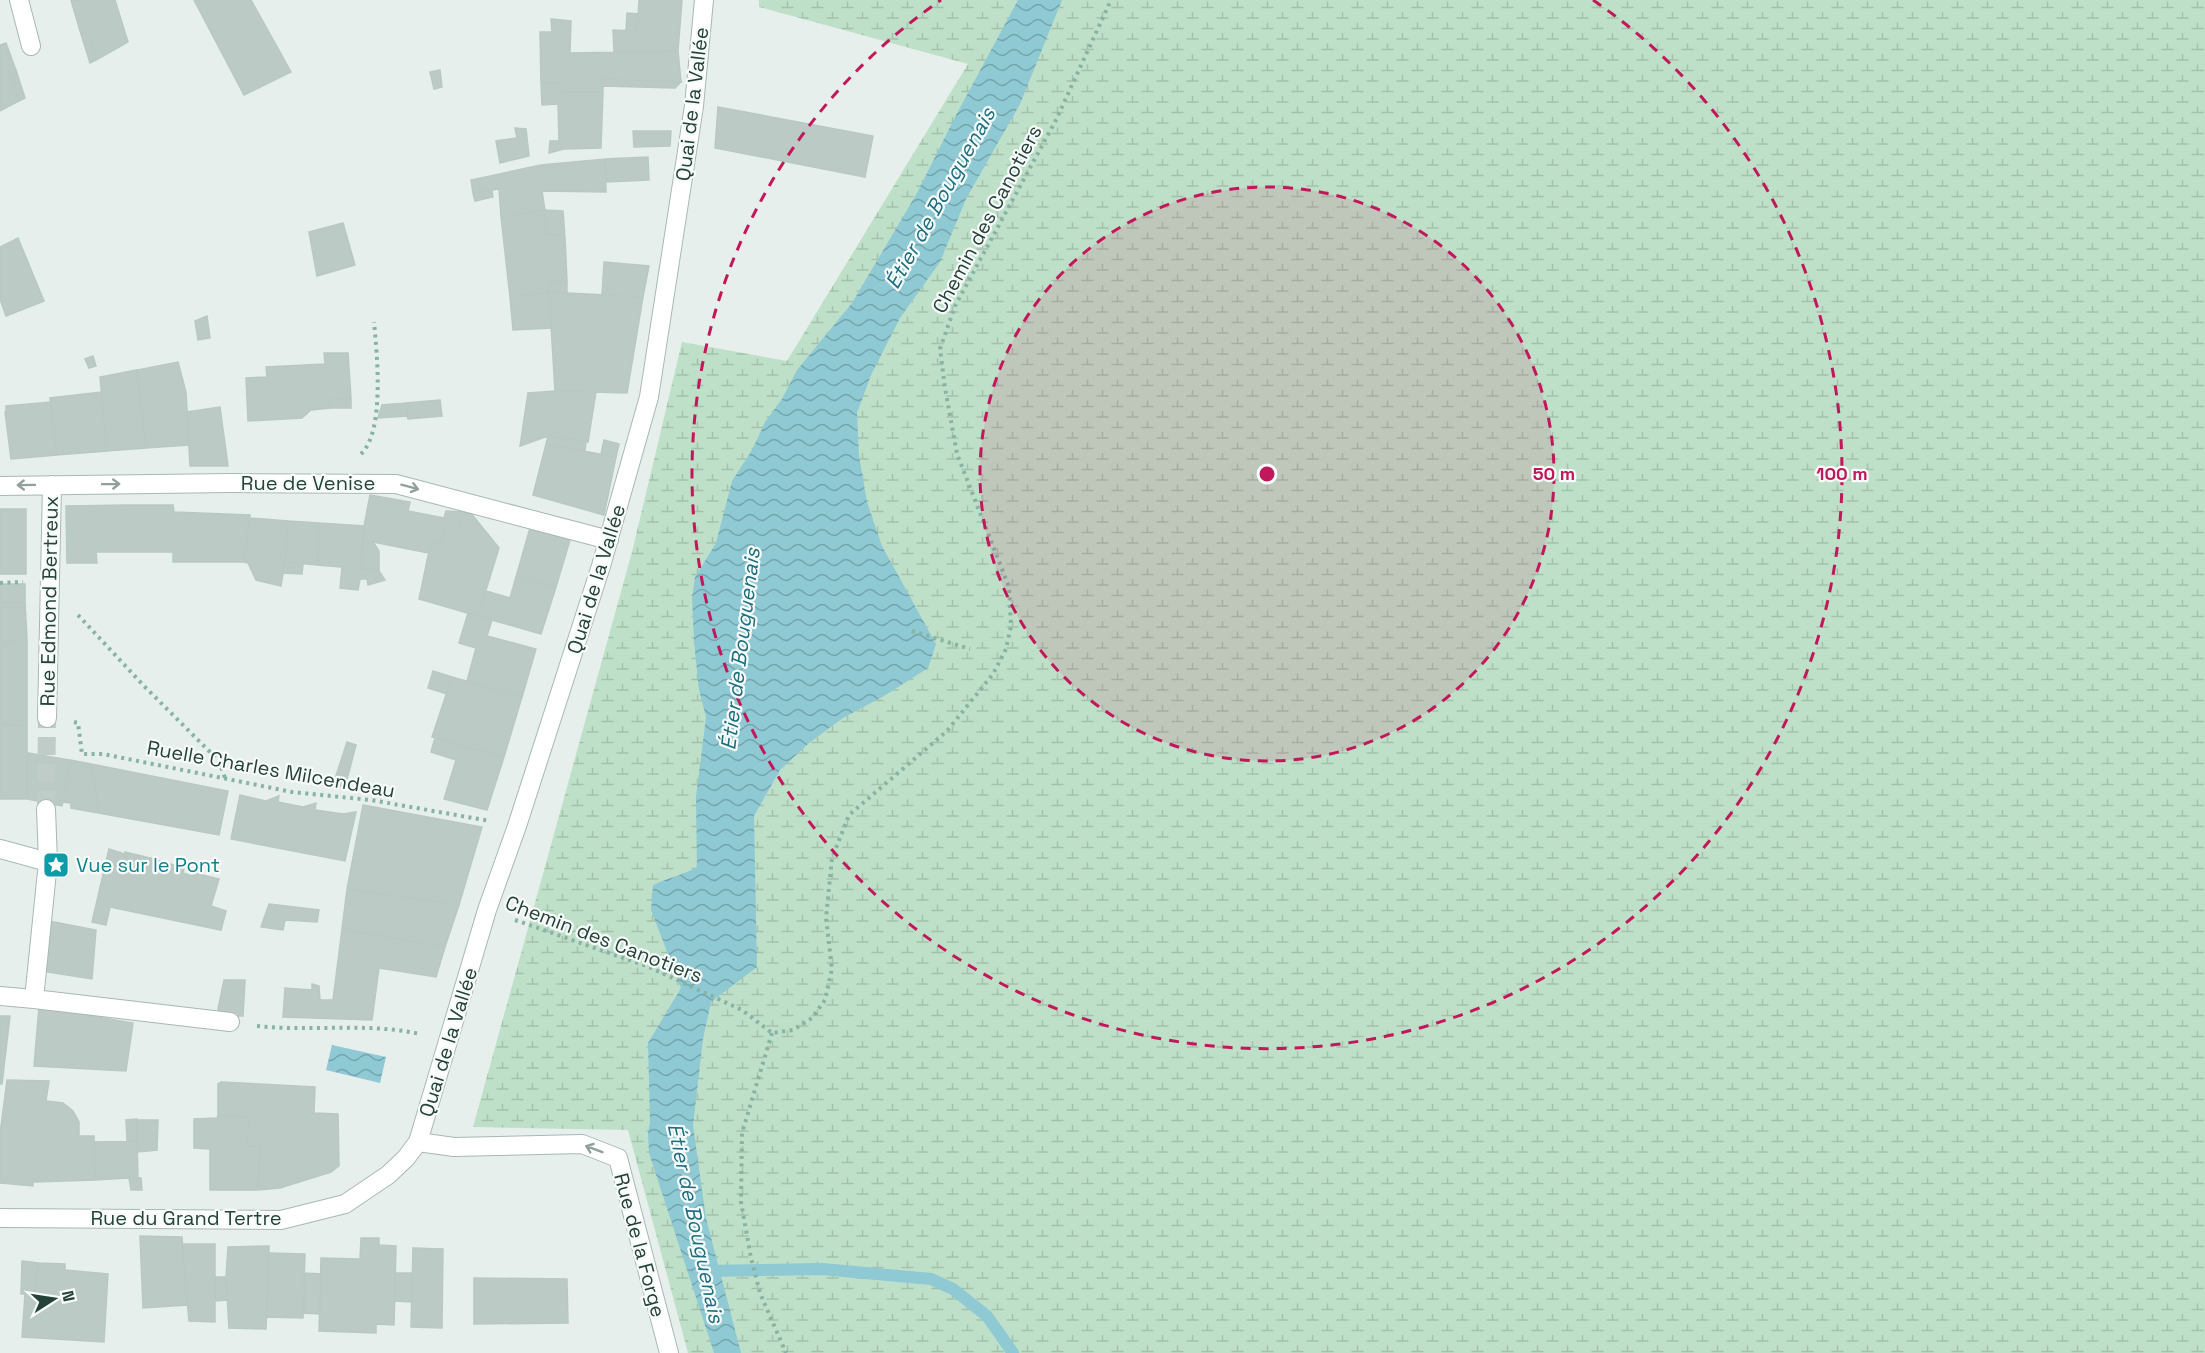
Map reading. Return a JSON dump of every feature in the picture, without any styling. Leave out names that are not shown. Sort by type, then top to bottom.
[{"type":"street","points":[[19,0],[31,46]]},
{"type":"street","name":"Quai de la Vallée","points":[[418,1142],[487,910],[517,826],[609,540],[650,397],[693,106],[704,0]]},
{"type":"street","name":"Rue de Venise","points":[[0,486],[396,484],[609,540]]},
{"type":"street","name":"Rue Edmond Bertreux","points":[[47,718],[52,485]]},
{"type":"street","points":[[34,999],[48,862],[46,809]]},
{"type":"street","points":[[0,849],[48,862]]},
{"type":"street","points":[[0,996],[230,1022]]},
{"type":"street","name":"Rue du Grand Tertre","points":[[0,1218],[281,1220],[345,1204],[387,1175],[406,1158],[418,1142]]},
{"type":"street","name":"Rue de la Forge","points":[[418,1142],[454,1147],[582,1144],[618,1158],[669,1353]]},
{"type":"path","name":"Chemin des Canotiers","points":[[487,910],[649,968],[742,1010],[771,1033],[793,1030],[812,1018],[825,1000],[832,969],[825,918],[832,858],[849,815],[947,731],[993,674],[1006,649],[1011,626],[1009,587],[957,454],[940,349],[955,306],[1056,120],[1111,0]]},
{"type":"path","points":[[355,461],[368,448],[378,406],[378,363],[374,322]]},
{"type":"path","points":[[50,604],[75,612],[144,686],[219,761],[225,778]]},
{"type":"path","points":[[912,631],[970,649]]},
{"type":"path","name":"Ruelle Charles Milcendeau","points":[[47,718],[78,723],[82,754],[103,754],[292,792],[371,800],[517,826]]},
{"type":"path","points":[[230,1022],[298,1029],[365,1027],[417,1033],[448,1043]]},
{"type":"path","points":[[771,1033],[742,1133],[741,1202],[760,1293],[786,1353]]},
{"type":"green space","points":[[759,0],[2205,0],[2205,1353],[688,1353],[628,1130],[473,1127],[632,552],[682,342],[787,361],[968,64],[759,7]]},
{"type":"water","name":"Étier de Bouguenais","points":[[1018,0],[1062,0],[1020,104],[966,199],[940,262],[900,318],[871,375],[857,413],[859,456],[867,502],[882,546],[936,644],[928,668],[884,696],[843,718],[809,743],[780,770],[754,816],[757,967],[711,1002],[703,1039],[693,1125],[706,1218],[741,1353],[714,1353],[649,1153],[648,1133],[650,1123],[648,1043],[681,988],[651,910],[653,885],[697,867],[696,797],[706,717],[699,690],[694,642],[692,598],[695,577],[716,543],[732,481],[752,450],[765,422],[782,399],[797,370],[852,303],[917,193]]},
{"type":"water","points":[[332,1045],[386,1057],[380,1083],[326,1070]]},
{"type":"building","points":[[71,0],[115,0],[128,42],[96,60],[90,38],[80,31]]},
{"type":"building","points":[[194,0],[251,0],[291,72],[244,95]]},
{"type":"building","points":[[639,0],[682,0],[678,51],[614,52],[613,30],[637,31]]},
{"type":"building","points":[[627,13],[638,14],[637,31],[626,30]]},
{"type":"building","points":[[551,19],[571,21],[570,53],[678,51],[681,82],[603,79],[603,92],[560,92],[560,83],[541,83],[540,32],[552,32]]},
{"type":"building","points":[[80,31],[90,38],[96,60],[90,63]]},
{"type":"building","points":[[6,43],[17,73],[12,78],[19,101],[0,111],[0,45]]},
{"type":"building","points":[[440,70],[442,87],[434,89],[430,72]]},
{"type":"building","points":[[17,73],[25,98],[19,101],[12,78]]},
{"type":"building","points":[[603,79],[681,82],[675,88],[603,86]]},
{"type":"building","points":[[541,83],[560,83],[560,92],[603,92],[601,148],[564,149],[549,153],[550,141],[559,141],[558,104],[542,105]]},
{"type":"building","points":[[718,107],[873,136],[865,177],[715,148]]},
{"type":"building","points":[[515,128],[526,129],[529,156],[500,163],[496,141],[517,138]]},
{"type":"building","points":[[633,131],[671,131],[670,146],[634,147]]},
{"type":"building","points":[[648,157],[649,180],[606,182],[605,159]]},
{"type":"building","points":[[605,159],[606,192],[542,191],[545,210],[501,217],[499,189],[473,193],[471,180],[541,165]]},
{"type":"building","points":[[492,190],[493,197],[475,201],[473,193]]},
{"type":"building","points":[[545,210],[563,211],[565,238],[560,235],[546,235]]},
{"type":"building","points":[[545,210],[546,235],[560,235],[565,238],[567,281],[549,282],[549,292],[510,297],[501,217]]},
{"type":"building","points":[[343,223],[355,265],[317,276],[309,232]]},
{"type":"building","points":[[18,238],[44,301],[6,316],[0,299],[0,247]]},
{"type":"building","points":[[604,262],[649,266],[643,297],[602,295]]},
{"type":"building","points":[[567,281],[567,293],[549,292],[549,282]]},
{"type":"building","points":[[549,292],[552,328],[513,330],[510,297]]},
{"type":"building","points":[[549,292],[643,297],[627,393],[555,391]]},
{"type":"building","points":[[207,316],[210,338],[198,340],[195,321]]},
{"type":"building","points":[[324,353],[348,353],[351,398],[329,400],[330,408],[311,410],[302,418],[248,421],[246,378],[267,377],[266,367],[325,364]]},
{"type":"building","points":[[93,356],[96,366],[89,368],[85,359]]},
{"type":"building","points":[[178,362],[186,392],[189,445],[146,448],[137,370]]},
{"type":"building","points":[[137,370],[146,448],[107,451],[100,377]]},
{"type":"building","points":[[101,392],[107,451],[57,455],[50,398]]},
{"type":"building","points":[[596,392],[588,442],[548,436],[520,446],[528,393]]},
{"type":"building","points":[[351,398],[351,408],[330,408],[329,400]]},
{"type":"building","points":[[440,400],[442,416],[408,419],[406,403]]},
{"type":"building","points":[[51,402],[57,455],[11,459],[6,406]]},
{"type":"building","points":[[406,403],[407,416],[378,418],[382,405]]},
{"type":"building","points":[[220,407],[228,466],[190,466],[187,412]]},
{"type":"building","points":[[548,436],[586,442],[585,451],[546,444]]},
{"type":"building","points":[[604,440],[619,444],[616,457],[601,454]]},
{"type":"building","points":[[546,444],[616,457],[604,515],[533,495]]},
{"type":"building","points":[[370,495],[410,502],[408,511],[444,518],[446,511],[467,512],[458,528],[445,525],[441,544],[431,542],[429,553],[373,542],[379,551],[379,571],[361,568],[364,526]]},
{"type":"building","points":[[173,505],[174,512],[250,515],[244,562],[173,562],[173,552],[96,552],[97,563],[67,563],[66,506]]},
{"type":"building","points":[[0,509],[26,509],[26,574],[0,574]]},
{"type":"building","points":[[467,512],[470,512],[499,548],[478,616],[419,599],[431,542],[441,544],[445,525],[458,528]]},
{"type":"building","points":[[250,518],[288,521],[281,586],[256,580],[248,563],[244,562]]},
{"type":"building","points":[[288,521],[319,523],[317,565],[285,562]]},
{"type":"building","points":[[319,523],[364,526],[361,568],[379,571],[385,580],[368,585],[367,579],[360,579],[358,590],[340,588],[342,567],[317,565]]},
{"type":"building","points":[[530,528],[570,540],[556,587],[516,577]]},
{"type":"building","points":[[285,562],[303,564],[302,574],[283,573]]},
{"type":"building","points":[[516,577],[556,587],[541,634],[478,616],[486,591],[510,598]]},
{"type":"building","points":[[0,584],[25,584],[25,602],[0,603]]},
{"type":"building","points":[[25,602],[27,639],[0,643],[0,603]]},
{"type":"building","points":[[468,613],[492,620],[487,636],[536,649],[522,697],[467,681],[476,648],[459,643]]},
{"type":"building","points":[[27,639],[27,726],[0,724],[0,643]]},
{"type":"building","points":[[433,671],[452,677],[447,694],[428,688]]},
{"type":"building","points":[[452,677],[522,697],[504,757],[432,737]]},
{"type":"building","points":[[0,724],[27,726],[27,799],[0,799]]},
{"type":"building","points":[[435,738],[504,757],[487,810],[444,799],[456,760],[431,752]]},
{"type":"building","points":[[347,742],[356,745],[345,787],[333,785]]},
{"type":"building","points":[[28,753],[70,760],[63,802],[43,797],[41,802],[27,799]]},
{"type":"building","points":[[70,760],[91,764],[99,813],[71,808],[71,803],[63,802]]},
{"type":"building","points":[[91,764],[228,791],[219,835],[99,813]]},
{"type":"building","points":[[240,795],[266,801],[279,796],[278,802],[303,807],[316,803],[315,810],[343,814],[356,812],[345,861],[231,839]]},
{"type":"building","points":[[43,797],[63,802],[62,806],[41,802]]},
{"type":"building","points":[[363,805],[482,827],[459,905],[347,889]]},
{"type":"building","points":[[109,849],[136,860],[137,858],[148,862],[150,858],[184,868],[183,873],[193,876],[194,873],[219,879],[211,906],[226,911],[221,930],[110,907],[106,925],[92,922]]},
{"type":"building","points":[[125,852],[150,858],[148,862],[125,857]]},
{"type":"building","points":[[347,889],[459,905],[445,947],[342,929]]},
{"type":"building","points":[[269,904],[319,910],[317,922],[285,920],[283,930],[261,927]]},
{"type":"building","points":[[49,921],[96,930],[92,979],[41,971]]},
{"type":"building","points":[[342,929],[445,947],[436,977],[379,968],[372,1020],[283,1017],[285,988],[312,990],[312,984],[316,985],[319,986],[320,1000],[333,1000]]},
{"type":"building","points":[[224,980],[245,980],[243,1016],[238,1016],[238,1013],[220,1012],[218,1009]]},
{"type":"building","points":[[39,1007],[133,1023],[126,1071],[34,1066]]},
{"type":"building","points":[[0,1016],[10,1016],[2,1084],[0,1084]]},
{"type":"building","points":[[7,1080],[49,1081],[46,1101],[63,1103],[73,1111],[79,1122],[79,1136],[94,1136],[95,1180],[33,1182],[33,1186],[0,1183],[0,1134]]},
{"type":"building","points":[[221,1082],[315,1087],[314,1113],[338,1114],[339,1166],[331,1172],[280,1188],[258,1190],[260,1146],[247,1146],[249,1117],[218,1115],[218,1084]]},
{"type":"building","points":[[218,1115],[249,1117],[247,1146],[260,1146],[258,1190],[210,1190],[210,1149],[194,1148],[194,1119],[217,1118]]},
{"type":"building","points":[[137,1119],[137,1141],[127,1141],[126,1120]]},
{"type":"building","points":[[137,1120],[158,1120],[157,1150],[138,1152]]},
{"type":"building","points":[[137,1141],[138,1178],[141,1178],[142,1190],[131,1190],[129,1178],[95,1180],[94,1142]]},
{"type":"building","points":[[140,1236],[182,1237],[187,1305],[143,1308]]},
{"type":"building","points":[[361,1238],[379,1238],[379,1245],[396,1246],[394,1325],[376,1324],[376,1333],[319,1331],[321,1258],[360,1259]]},
{"type":"building","points":[[182,1244],[215,1244],[215,1322],[189,1321]]},
{"type":"building","points":[[269,1246],[266,1329],[229,1328],[226,1277],[228,1247]]},
{"type":"building","points":[[413,1248],[443,1249],[442,1328],[411,1327]]},
{"type":"building","points":[[268,1253],[305,1254],[303,1318],[267,1317]]},
{"type":"building","points":[[22,1261],[38,1263],[35,1294],[21,1294]]},
{"type":"building","points":[[38,1263],[65,1264],[65,1270],[108,1274],[104,1342],[22,1337],[25,1294],[35,1294]]},
{"type":"building","points":[[304,1273],[321,1274],[320,1314],[304,1313]]},
{"type":"building","points":[[395,1273],[412,1273],[412,1302],[395,1301]]},
{"type":"building","points":[[215,1277],[226,1277],[227,1300],[215,1301]]},
{"type":"building","points":[[474,1278],[567,1279],[568,1323],[474,1324]]},
{"type":"waterway","name":"Étier de Bouguenais","points":[[707,1271],[822,1269],[931,1279],[953,1289],[987,1316],[1013,1353]]},
{"type":"tunnel","points":[[46,809],[47,718]]},
{"type":"place","name":"Vue sur le Pont","points":[[56,865]]}]
